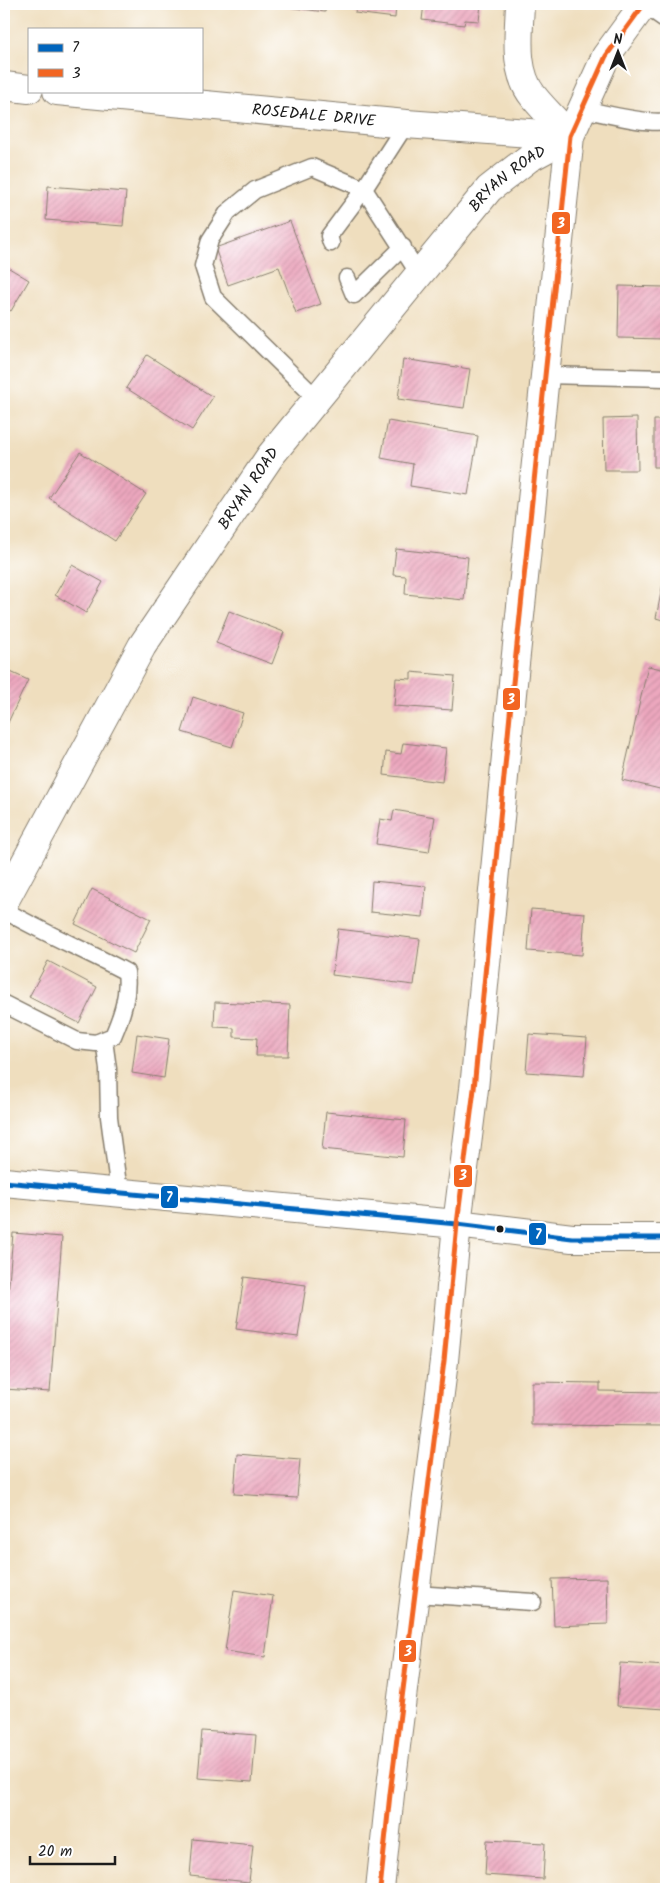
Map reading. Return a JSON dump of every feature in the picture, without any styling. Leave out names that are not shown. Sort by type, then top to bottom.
[{"type":"street","points":[[520,4],[519,54],[523,79],[532,95],[570,136]]},
{"type":"street","points":[[380,1889],[444,1360],[474,1089],[570,136],[606,56],[644,4]]},
{"type":"street","name":"ROSEDALE DRIVE","points":[[68,92],[406,124],[570,136]]},
{"type":"street","name":"BRYAN ROAD","points":[[4,902],[142,646],[271,455],[489,189],[529,158],[570,136]]},
{"type":"street","points":[[4,1182],[458,1224],[572,1238],[666,1238]]},
{"type":"lane","points":[[644,4],[666,20]]},
{"type":"lane","points":[[582,109],[645,120],[666,121]]},
{"type":"lane","points":[[331,243],[329,236],[364,189],[406,124]]},
{"type":"lane","points":[[317,399],[213,297],[203,266],[210,240],[228,212],[255,190],[312,167],[364,189],[419,274]]},
{"type":"lane","points":[[347,278],[354,295],[403,247]]},
{"type":"lane","points":[[545,375],[666,378]]},
{"type":"lane","points":[[4,910],[37,930],[88,952],[126,972],[128,984],[124,1008],[113,1036],[96,1043],[77,1041],[4,1004]]},
{"type":"lane","points":[[104,1040],[108,1069],[109,1117],[119,1192]]},
{"type":"lane","points":[[415,1594],[533,1602]]},
{"type":"building","points":[[287,4],[326,4],[325,12],[287,7]]},
{"type":"building","points":[[356,4],[396,4],[395,18],[355,13]]},
{"type":"building","points":[[424,4],[481,4],[479,21],[465,20],[464,25],[422,20]]},
{"type":"building","points":[[48,186],[126,192],[123,226],[46,220]]},
{"type":"building","points":[[290,221],[321,304],[296,313],[279,267],[228,285],[215,248]]},
{"type":"building","points":[[4,265],[29,280],[11,311],[4,307]]},
{"type":"building","points":[[619,286],[666,287],[666,339],[618,338]]},
{"type":"building","points":[[147,355],[213,397],[192,430],[126,388]]},
{"type":"building","points":[[403,359],[470,369],[464,408],[398,399]]},
{"type":"building","points":[[637,418],[638,470],[604,470],[603,419]]},
{"type":"building","points":[[654,420],[666,420],[666,467],[654,467]]},
{"type":"building","points":[[388,421],[478,436],[468,495],[410,486],[413,464],[381,458]]},
{"type":"building","points":[[80,452],[146,494],[115,541],[49,498]]},
{"type":"building","points":[[396,549],[468,557],[464,600],[405,594],[406,576],[393,575]]},
{"type":"building","points":[[72,565],[103,582],[86,613],[55,595]]},
{"type":"building","points":[[666,573],[666,621],[656,618]]},
{"type":"building","points":[[229,611],[284,632],[272,664],[216,643]]},
{"type":"building","points":[[648,666],[666,670],[666,780],[664,790],[622,780]]},
{"type":"building","points":[[4,669],[28,680],[4,731]]},
{"type":"building","points":[[411,672],[455,676],[452,710],[394,706],[396,678],[411,679]]},
{"type":"building","points":[[193,697],[243,713],[232,747],[182,732]]},
{"type":"building","points":[[403,743],[446,748],[442,782],[384,775],[386,752],[401,754]]},
{"type":"building","points":[[394,810],[435,817],[429,852],[376,844],[380,819],[392,821]]},
{"type":"building","points":[[372,881],[426,886],[423,917],[370,912]]},
{"type":"building","points":[[92,889],[151,919],[134,953],[75,924]]},
{"type":"building","points":[[531,909],[585,913],[582,955],[528,951]]},
{"type":"building","points":[[338,929],[420,939],[414,985],[332,975]]},
{"type":"building","points":[[48,961],[97,987],[79,1023],[29,997]]},
{"type":"building","points":[[215,1002],[290,1005],[288,1056],[256,1056],[257,1038],[234,1037],[234,1028],[214,1027]]},
{"type":"building","points":[[137,1034],[169,1039],[164,1078],[132,1073]]},
{"type":"building","points":[[529,1034],[587,1038],[584,1076],[526,1072]]},
{"type":"building","points":[[326,1112],[406,1120],[403,1157],[322,1149]]},
{"type":"building","points":[[13,1233],[62,1237],[50,1392],[4,1389],[4,1344]]},
{"type":"building","points":[[244,1277],[306,1285],[298,1337],[236,1329]]},
{"type":"building","points":[[532,1382],[600,1383],[600,1391],[666,1392],[666,1426],[532,1425]]},
{"type":"building","points":[[237,1454],[300,1459],[297,1498],[234,1494]]},
{"type":"building","points":[[607,1578],[608,1624],[554,1626],[552,1579]]},
{"type":"building","points":[[234,1590],[273,1596],[265,1657],[225,1651]]},
{"type":"building","points":[[620,1663],[666,1666],[666,1709],[617,1706]]},
{"type":"building","points":[[202,1731],[256,1735],[252,1782],[198,1778]]},
{"type":"building","points":[[193,1839],[253,1845],[249,1882],[190,1876]]},
{"type":"building","points":[[487,1840],[545,1843],[543,1879],[485,1875]]},
{"type":"transit line","name":"3","points":[[380,1889],[390,1794],[444,1361],[457,1224],[474,1089],[513,683],[570,136],[606,56],[644,4]]},
{"type":"transit line","name":"7","points":[[4,1182],[457,1224],[572,1238],[666,1238]]}]
